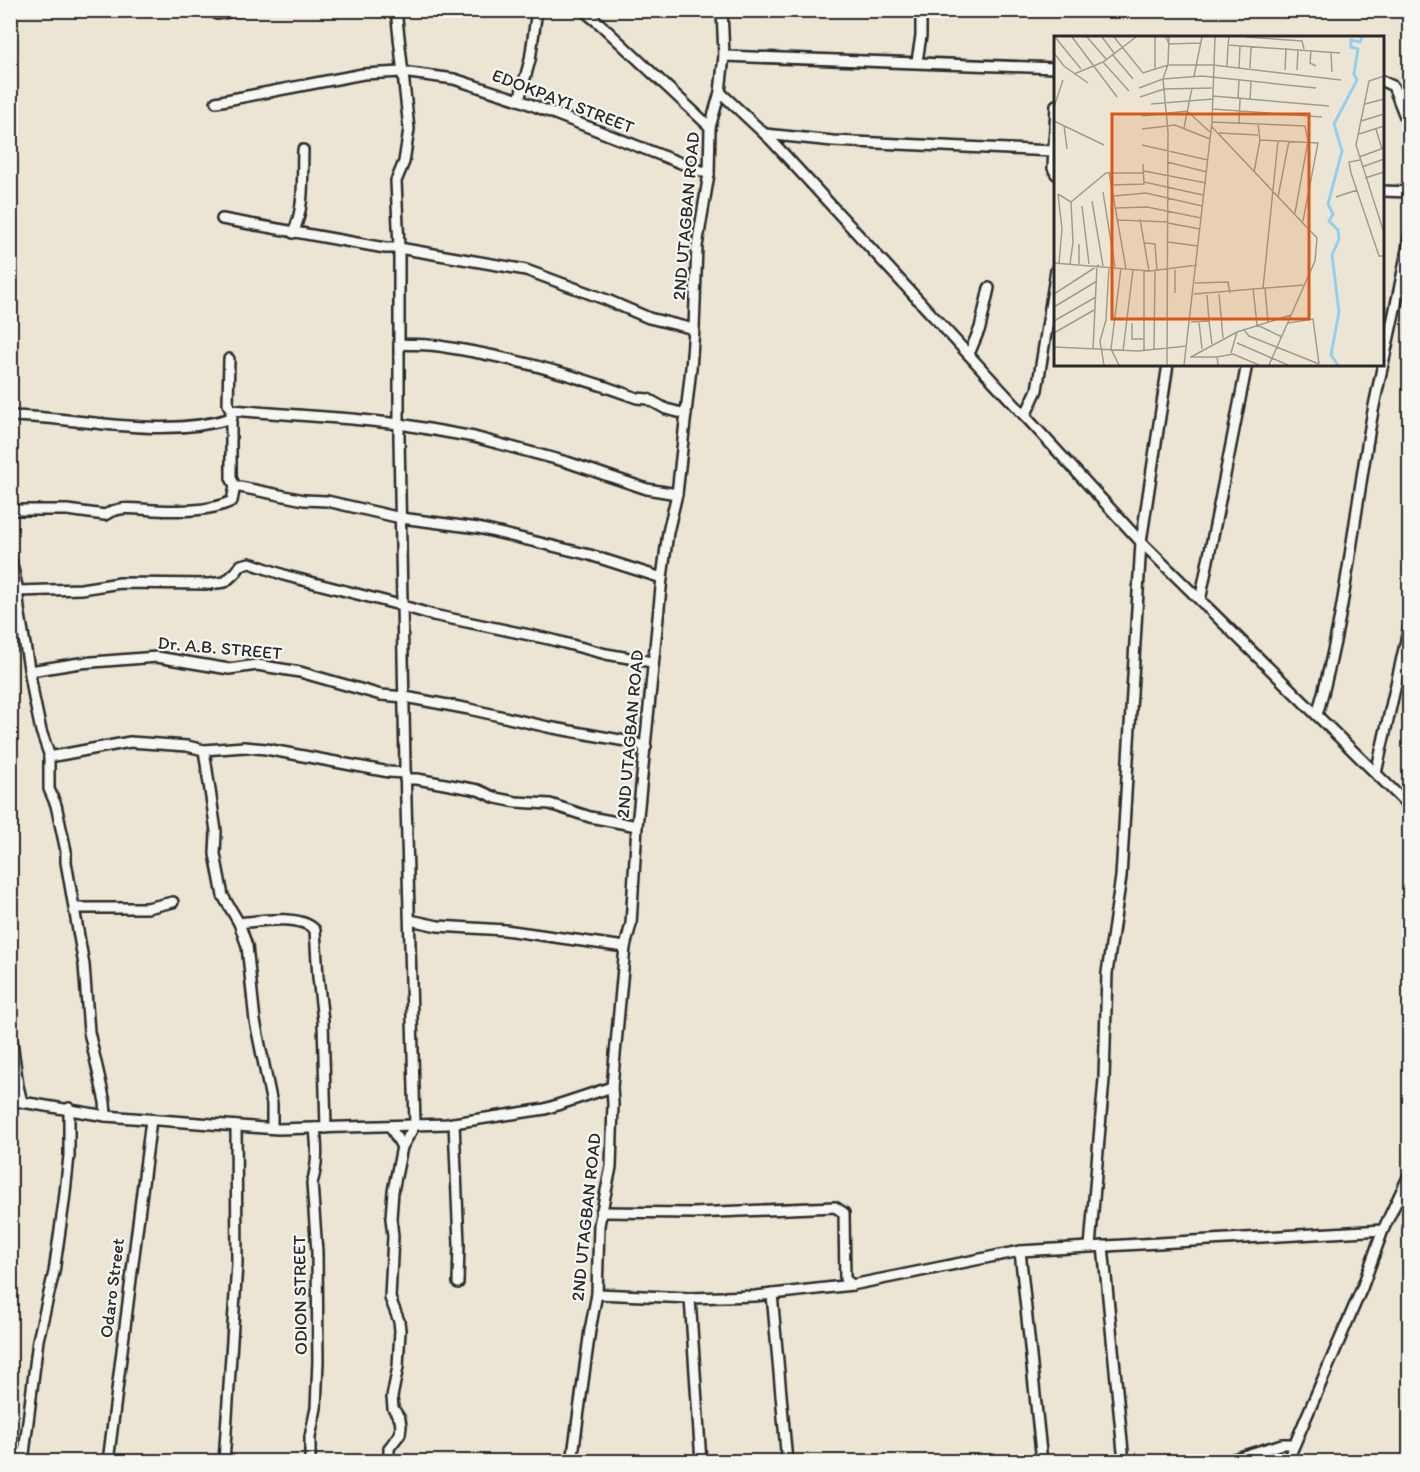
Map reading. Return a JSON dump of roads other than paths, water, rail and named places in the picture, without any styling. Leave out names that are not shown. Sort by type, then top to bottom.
[{"type":"street","points":[[217,14],[239,10]]},
{"type":"street","points":[[389,1461],[389,1448],[400,1434],[401,1426],[400,1419],[393,1408],[392,1396],[398,1367],[399,1321],[390,1298],[393,1191],[402,1147],[415,1125],[405,776],[399,248],[396,181],[404,162],[409,129],[396,10]]},
{"type":"street","points":[[519,100],[530,60],[537,10]]},
{"type":"street","points":[[583,10],[710,127]]},
{"type":"street","name":"2ND UTAGBAN ROAD","points":[[572,1461],[597,1294],[601,1212],[611,1167],[612,1087],[625,947],[631,924],[652,662],[668,532],[677,494],[686,414],[694,329],[697,246],[709,174],[710,127],[720,92],[724,56],[722,10]]},
{"type":"street","points":[[916,61],[921,36],[921,10]]},
{"type":"street","points":[[724,56],[1054,68]]},
{"type":"street","name":"EDOKPAYI STREET","points":[[216,102],[363,74],[402,72],[454,79],[519,100],[709,174]]},
{"type":"street","points":[[1384,81],[1394,86],[1410,129]]},
{"type":"street","points":[[720,92],[765,134],[1141,542],[1410,807]]},
{"type":"street","points":[[765,134],[833,141],[1054,151],[1054,170]]},
{"type":"street","points":[[293,232],[298,222],[301,201],[303,150]]},
{"type":"street","points":[[1384,191],[1410,192]]},
{"type":"street","points":[[222,219],[526,270],[649,318],[694,329]]},
{"type":"street","points":[[1384,360],[1410,233]]},
{"type":"street","points":[[1025,416],[1037,390],[1054,283]]},
{"type":"street","points":[[969,354],[980,328],[989,288]]},
{"type":"street","points":[[399,344],[443,346],[528,364],[567,374],[637,398],[648,399],[666,409],[686,414]]},
{"type":"street","points":[[10,510],[67,510],[105,515],[115,508],[176,510],[212,508],[232,501],[235,486],[231,478],[232,414],[228,404],[229,359]]},
{"type":"street","points":[[1090,1247],[1104,1079],[1107,973],[1121,877],[1141,542],[1168,366]]},
{"type":"street","points":[[1201,596],[1248,366]]},
{"type":"street","points":[[1317,715],[1339,624],[1373,411],[1383,366]]},
{"type":"street","points":[[10,416],[141,427],[207,426],[232,414],[400,424],[474,437],[523,449],[647,489],[677,494]]},
{"type":"street","points":[[235,486],[304,500],[327,501],[401,518],[431,520],[489,531],[590,555],[662,578]]},
{"type":"street","points":[[10,556],[41,731],[48,747],[49,789],[56,805],[76,908],[84,965],[89,1032],[106,1116]]},
{"type":"street","points":[[18,591],[81,589],[120,583],[209,584],[225,582],[241,565],[250,563],[287,576],[443,618],[652,662]]},
{"type":"street","points":[[1376,773],[1410,621]]},
{"type":"street","name":"Dr. A.B. STREET","points":[[30,671],[80,663],[157,657],[229,669],[257,665],[341,682],[381,695],[405,697],[646,747]]},
{"type":"street","points":[[49,757],[130,742],[187,746],[204,750],[244,747],[266,749],[478,790],[496,798],[516,802],[550,804],[590,818],[638,826]]},
{"type":"street","points":[[204,750],[216,831],[214,840],[216,869],[223,896],[239,923],[247,946],[255,1021],[272,1104],[272,1128]]},
{"type":"street","points":[[76,908],[147,908],[173,902]]},
{"type":"street","points":[[239,923],[280,920],[309,924],[315,930],[323,1021],[326,1128]]},
{"type":"street","points":[[410,920],[438,926],[505,930],[625,947]]},
{"type":"street","points":[[10,1026],[22,1102]]},
{"type":"street","points":[[10,1100],[69,1108],[106,1116],[151,1120],[272,1128],[326,1128],[454,1123],[545,1109],[612,1087]]},
{"type":"street","points":[[23,1461],[38,1340],[54,1272],[65,1191],[69,1156],[69,1108]]},
{"type":"street","name":"Odaro Street","points":[[108,1461],[151,1120]]},
{"type":"street","points":[[454,1123],[459,1244],[458,1282]]},
{"type":"street","points":[[224,1461],[237,1264],[236,1126]]},
{"type":"street","points":[[390,1126],[402,1147]]},
{"type":"street","name":"ODION STREET","points":[[310,1461],[310,1437],[316,1408],[318,1361],[317,1252],[312,1183],[317,1155],[315,1128]]},
{"type":"street","points":[[1287,1461],[1362,1288],[1383,1230],[1410,1173]]},
{"type":"street","points":[[601,1212],[693,1213],[835,1208],[844,1213],[845,1279],[852,1284]]},
{"type":"street","points":[[597,1294],[690,1298],[772,1294],[852,1284],[1020,1251],[1383,1230]]},
{"type":"street","points":[[1103,1246],[1124,1461]]},
{"type":"street","points":[[1020,1251],[1042,1461]]},
{"type":"street","points":[[772,1294],[787,1461]]},
{"type":"street","points":[[690,1298],[701,1461]]},
{"type":"street","points":[[1224,1461],[1282,1444],[1293,1444]]}]
